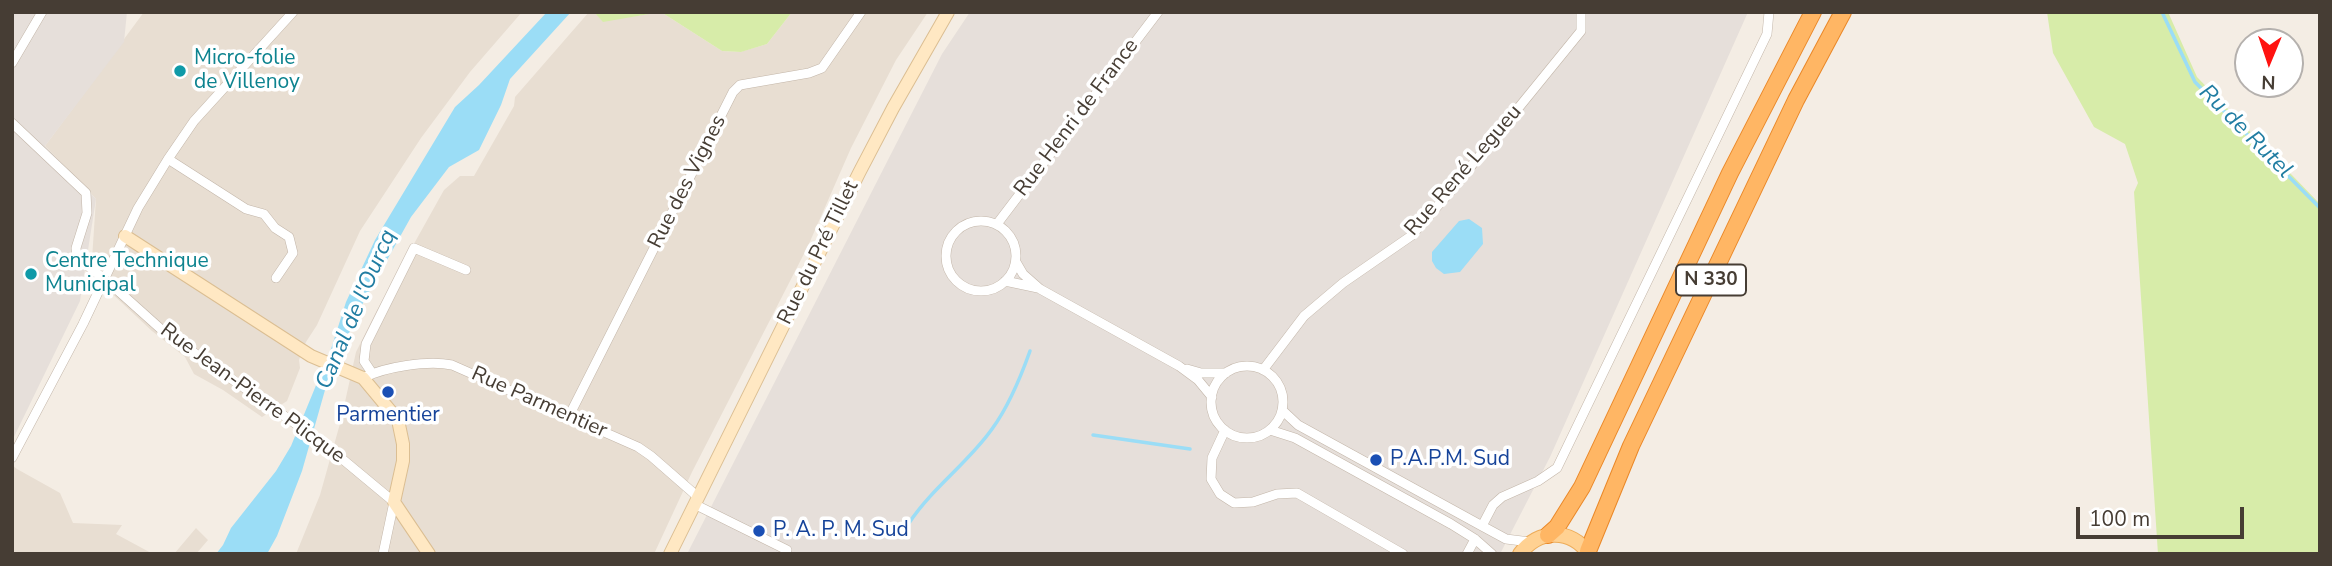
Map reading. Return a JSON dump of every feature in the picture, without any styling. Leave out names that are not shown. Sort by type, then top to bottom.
[{"type":"highway","name":"N 330","points":[[1548,535],[1557,527],[1582,487],[1730,173],[1813,12]]},
{"type":"highway","name":"N 330","points":[[1588,552],[1631,446],[1791,111],[1843,12]]},
{"type":"main road","points":[[1520,554],[1530,542],[1548,535]]},
{"type":"main road","name":"N 330","points":[[1548,535],[1570,537],[1588,552]]},
{"type":"street","points":[[12,63],[42,12]]},
{"type":"street","points":[[12,458],[83,324],[138,208],[168,159],[194,121],[293,12]]},
{"type":"street","name":"Rue des Vignes","points":[[569,416],[733,92],[740,85],[822,68],[861,12]]},
{"type":"street","name":"Rue du Pré Tillet","points":[[670,554],[878,136],[948,12]]},
{"type":"street","name":"Rue Henri de France","points":[[997,224],[1158,12]]},
{"type":"street","name":"Rue René Legueu","points":[[1263,370],[1304,316],[1343,283],[1411,236],[1581,31],[1581,12]]},
{"type":"street","points":[[1482,526],[1493,505],[1502,497],[1538,481],[1557,468],[1767,34],[1769,12]]},
{"type":"street","name":"Rue Jean-Pierre Plicque","points":[[12,123],[86,193],[87,213],[76,248],[77,257],[163,331],[323,443],[394,502]]},
{"type":"street","points":[[168,159],[246,209],[264,214],[275,228],[289,237],[293,253],[276,278]]},
{"type":"street","points":[[974,221],[997,224],[1012,240],[1016,262],[1012,272],[996,288],[973,290],[963,286],[948,268],[947,244],[962,226],[974,221]]},
{"type":"street","points":[[125,236],[311,356],[367,376]]},
{"type":"street","points":[[383,554],[403,461],[403,444],[398,420],[367,376],[364,361],[366,344],[414,248],[466,270]]},
{"type":"street","points":[[1016,262],[1023,274],[1040,289],[1179,366],[1198,380],[1212,397]]},
{"type":"street","points":[[1005,281],[1040,289]]},
{"type":"street","name":"Rue Parmentier","points":[[367,376],[382,370],[440,363],[452,365],[638,447],[651,456],[696,501],[787,550]]},
{"type":"street","points":[[1179,366],[1201,373],[1226,373]]},
{"type":"street","points":[[1244,366],[1263,370],[1273,377],[1283,398],[1280,417],[1270,430],[1260,436],[1236,436],[1225,430],[1214,415],[1212,397],[1219,379],[1244,366]]},
{"type":"street","points":[[1282,410],[1298,425],[1506,539],[1530,542]]},
{"type":"street","points":[[1225,430],[1212,458],[1211,479],[1220,494],[1234,503],[1244,503],[1277,494],[1297,493],[1403,554]]},
{"type":"street","points":[[1270,430],[1304,442],[1475,539],[1492,554]]},
{"type":"street","points":[[394,502],[429,554]]},
{"type":"street","points":[[1467,554],[1475,539]]},
{"type":"shaded area","points":[[12,12],[127,12],[124,42],[45,146],[96,199],[80,301],[12,441]]},
{"type":"shaded area","points":[[144,12],[522,12],[470,72],[421,138],[360,231],[317,325],[306,342],[299,360],[300,368],[287,401],[262,417],[194,374],[185,357],[152,331],[91,274],[96,199],[45,146]]},
{"type":"shaded area","points":[[589,12],[594,12],[603,21],[661,12],[722,51],[740,52],[767,44],[792,12],[928,12],[896,60],[851,148],[808,246],[692,472],[654,554],[296,554],[320,495],[356,352],[377,310],[444,190],[460,176],[474,176],[514,106],[515,97]]},
{"type":"shaded area","points":[[970,12],[1748,12],[1550,457],[1500,554],[687,554],[942,54]]},
{"type":"shaded area","points":[[12,465],[60,493],[73,523],[122,525],[116,534],[153,554],[12,554]]},
{"type":"shaded area","points":[[196,528],[208,540],[196,554],[174,554]]},
{"type":"green space","points":[[594,12],[661,12],[603,22]]},
{"type":"green space","points":[[661,12],[792,12],[767,44],[741,52],[722,51]]},
{"type":"green space","points":[[2047,12],[2168,12],[2197,77],[2320,204],[2320,554],[2158,554],[2134,192],[2138,183],[2125,144],[2094,127],[2053,53]]},
{"type":"water","name":"Canal de l'Ourcq","points":[[547,12],[571,12],[510,79],[501,105],[479,150],[449,167],[411,217],[363,303],[329,376],[302,471],[277,536],[267,554],[216,554],[231,528],[276,471],[291,446],[331,349],[346,302],[375,240],[455,107]]},
{"type":"water","points":[[1469,219],[1482,228],[1483,244],[1460,272],[1444,274],[1432,261],[1432,252],[1459,221]]},
{"type":"waterway","name":"Ru de Rutel","points":[[2162,12],[2195,82],[2320,208]]},
{"type":"waterway","points":[[909,523],[992,429],[1014,392],[1030,351]]},
{"type":"waterway","points":[[1093,435],[1190,449]]},
{"type":"place","name":"Micro-folie de Villenoy","points":[[180,71]]},
{"type":"place","name":"Centre Technique Municipal","points":[[31,274]]},
{"type":"place","name":"Parmentier","points":[[388,392]]},
{"type":"place","name":"P.A.P.M. Sud","points":[[1376,460]]},
{"type":"place","name":"P. A. P. M. Sud","points":[[759,531]]}]
